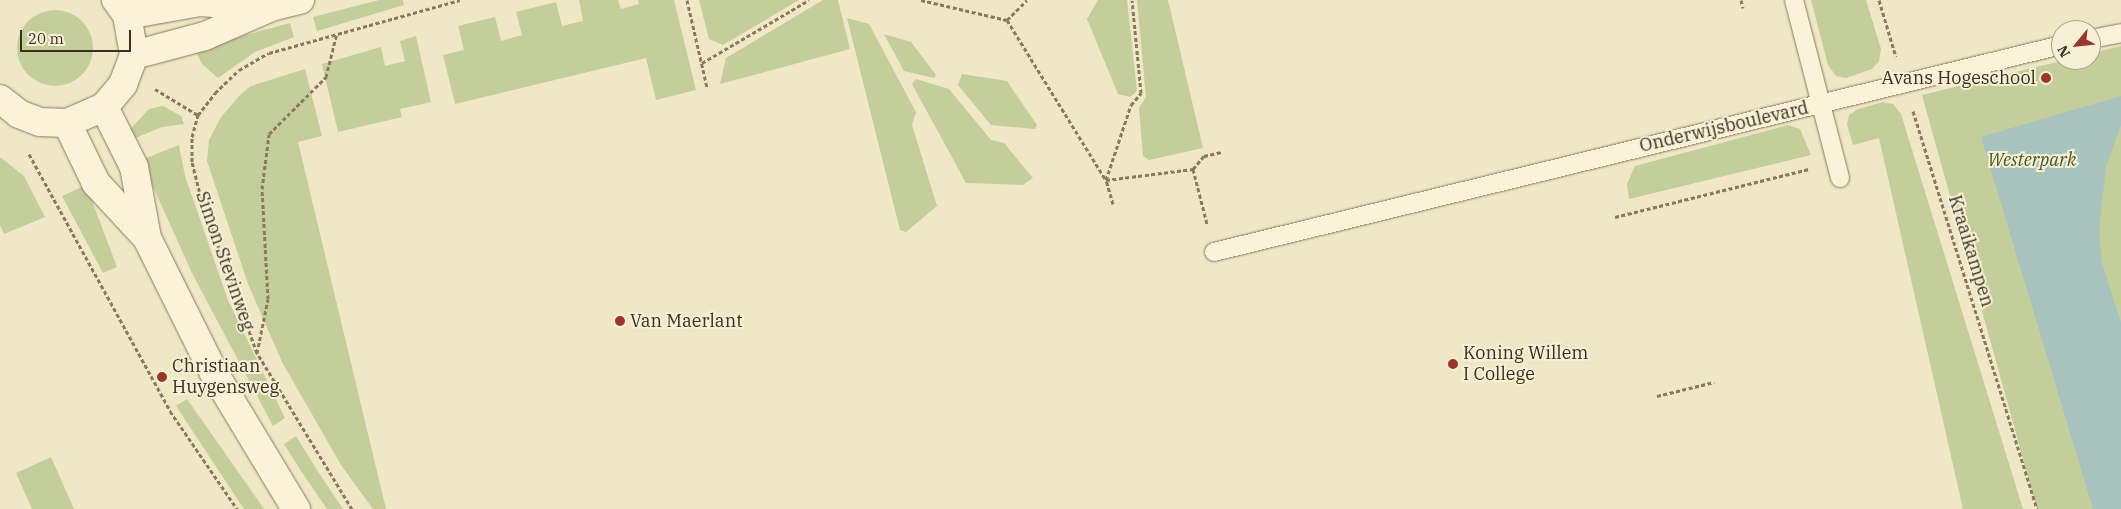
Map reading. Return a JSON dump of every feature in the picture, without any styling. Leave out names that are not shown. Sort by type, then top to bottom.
[{"type":"street","points":[[134,55],[205,36],[271,7],[300,0]]},
{"type":"street","points":[[0,99],[19,114],[40,122],[67,123],[104,107],[123,84],[134,55],[122,8],[200,2],[271,7]]},
{"type":"street","points":[[104,107],[134,167],[147,238],[214,373],[296,509]]},
{"type":"street","points":[[67,123],[96,183],[147,238]]},
{"type":"lane","name":"Onderwijsboulevard","points":[[1794,0],[1822,103]]},
{"type":"lane","points":[[2101,37],[2121,33]]},
{"type":"lane","name":"Onderwijsboulevard","points":[[1214,252],[1625,150],[2051,47]]},
{"type":"lane","points":[[1822,103],[1838,170]]},
{"type":"path","points":[[152,87],[198,115],[239,70],[269,53],[460,0]]},
{"type":"path","points":[[687,0],[707,87]]},
{"type":"path","points":[[702,63],[810,0]]},
{"type":"path","points":[[921,0],[1007,20],[1106,180],[1113,204]]},
{"type":"path","points":[[1007,20],[1027,0]]},
{"type":"path","points":[[1106,180],[1131,106],[1141,93],[1132,0]]},
{"type":"path","points":[[1741,0],[1743,8]]},
{"type":"path","name":"Kraaikampen","points":[[1879,0],[2037,509]]},
{"type":"path","points":[[257,353],[268,299],[262,189],[269,134],[326,77],[337,33]]},
{"type":"path","name":"Simon Stevinweg","points":[[198,115],[192,137],[192,162],[201,198],[257,353],[352,509]]},
{"type":"path","points":[[28,151],[170,411],[237,509]]},
{"type":"path","points":[[1106,180],[1193,169],[1204,156],[1222,152]]},
{"type":"path","points":[[1193,169],[1214,252]]},
{"type":"path","points":[[1615,217],[1838,170]]},
{"type":"path","points":[[1657,396],[1714,382]]},
{"type":"green space","points":[[379,0],[403,0],[404,5],[317,31],[313,17]]},
{"type":"green space","points":[[579,0],[618,0],[621,9],[639,4],[638,0],[674,0],[696,90],[656,100],[646,58],[455,104],[443,55],[464,50],[458,26],[495,17],[501,41],[522,35],[516,12],[556,2],[562,26],[583,21]]},
{"type":"green space","points":[[699,0],[799,0],[723,45],[709,39]]},
{"type":"green space","points":[[823,0],[838,0],[850,49],[720,84],[726,58]]},
{"type":"green space","points":[[1098,0],[1127,0],[1137,91],[1130,97],[1118,94],[1087,19]]},
{"type":"green space","points":[[1137,0],[1168,0],[1203,148],[1149,160],[1143,156],[1139,108],[1146,97]]},
{"type":"green space","points":[[1811,0],[1866,0],[1881,49],[1879,61],[1872,69],[1846,78],[1836,76],[1828,65]]},
{"type":"green space","points":[[63,10],[76,16],[87,27],[93,40],[91,63],[76,80],[63,86],[47,86],[34,80],[19,63],[17,40],[23,27],[40,12]]},
{"type":"green space","points":[[847,18],[869,24],[916,112],[912,125],[937,206],[906,232],[900,230]]},
{"type":"green space","points":[[290,23],[294,37],[255,52],[218,78],[202,64],[195,49]]},
{"type":"green space","points":[[884,34],[911,42],[936,75],[934,78],[904,71]]},
{"type":"green space","points":[[416,36],[431,102],[400,109],[402,117],[338,132],[322,64],[381,47],[385,66],[405,61],[400,41]]},
{"type":"green space","name":"Westerpark","points":[[2121,46],[2121,509],[2037,509],[1922,95],[2051,63],[2051,70],[2101,70],[2101,51]]},
{"type":"green space","points":[[305,69],[322,136],[298,142],[386,509],[373,509],[341,465],[282,362],[248,284],[207,161],[209,140],[221,117],[241,94],[251,86]]},
{"type":"green space","points":[[962,74],[1007,81],[1037,125],[1035,129],[991,125],[958,85]]},
{"type":"green space","points":[[916,79],[949,89],[991,140],[1004,143],[1033,178],[1023,185],[966,183],[912,84]]},
{"type":"green space","points":[[1883,102],[1893,104],[1901,114],[2023,509],[1963,509],[1879,138],[1853,145],[1847,124],[1849,115],[1858,109]]},
{"type":"green space","points":[[163,106],[181,116],[184,124],[162,127],[133,139],[130,130],[133,126],[149,109]]},
{"type":"green space","points":[[1788,125],[1800,129],[1811,155],[1629,199],[1627,184],[1635,166]]},
{"type":"green space","points":[[179,145],[185,176],[228,300],[285,418],[273,426],[192,273],[141,160]]},
{"type":"green space","points":[[0,157],[24,176],[45,217],[4,234],[0,225]]},
{"type":"green space","points":[[86,185],[117,267],[103,273],[62,196]]},
{"type":"green space","points":[[187,399],[264,509],[244,509],[176,406]]},
{"type":"green space","points":[[296,436],[343,509],[327,509],[301,471],[284,444]]},
{"type":"green space","points":[[51,457],[74,509],[32,509],[16,473]]},
{"type":"water","points":[[2121,96],[2121,125],[2106,167],[2099,230],[2102,263],[2121,322],[2121,509],[2093,509],[1981,137]]},
{"type":"place","name":"Avans Hogeschool","points":[[2046,78]]},
{"type":"place","name":"Van Maerlant","points":[[620,321]]},
{"type":"place","name":"Koning Willem I College","points":[[1453,364]]},
{"type":"place","name":"Christiaan Huygensweg","points":[[162,377]]}]
